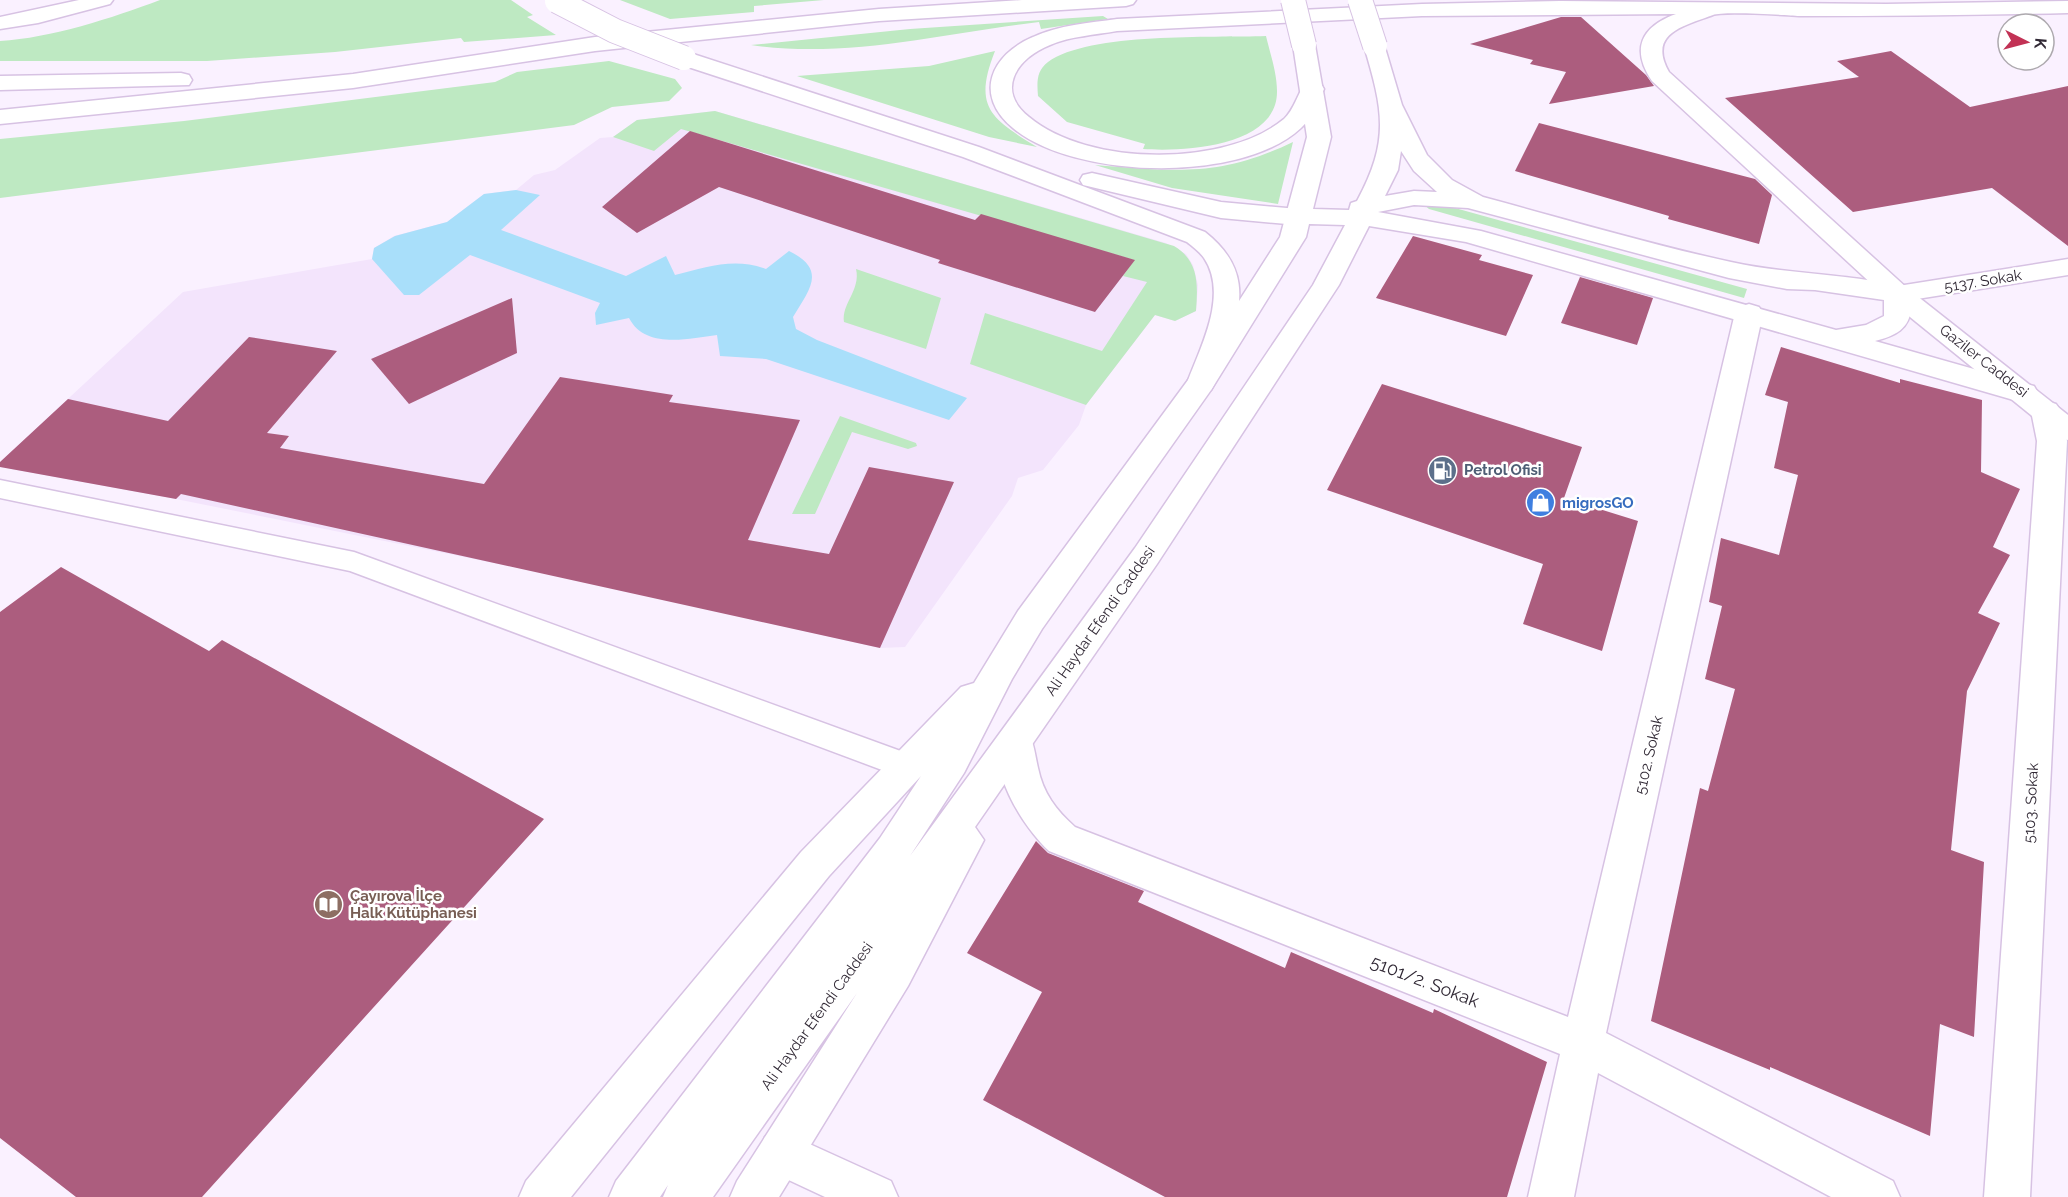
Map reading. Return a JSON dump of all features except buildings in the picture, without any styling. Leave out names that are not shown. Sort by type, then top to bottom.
[{"type":"main road","points":[[0,23],[38,17],[103,0]]},
{"type":"main road","points":[[0,83],[204,79],[347,69],[879,15],[1126,0]]},
{"type":"main road","points":[[632,1197],[893,850],[951,762],[999,670],[1030,620],[1201,383],[1295,227],[1319,137],[1313,89],[1293,0]]},
{"type":"main road","name":"Ali Haydar Efendi Caddesi","points":[[686,1197],[984,786],[1146,556],[1326,285],[1386,170],[1392,136],[1390,96],[1360,0]]},
{"type":"main road","points":[[556,1],[615,31],[684,58],[971,152],[1196,237],[1213,251],[1225,271],[1227,299],[1220,333],[1201,383]]},
{"type":"main road","points":[[1313,89],[1295,121],[1264,142],[1222,157],[1173,163],[1095,153],[1055,142],[1024,125],[1007,107],[1000,88],[1001,76],[1012,60],[1033,44],[1070,32],[1117,25],[1422,10],[1548,7],[1886,10],[2068,7]]},
{"type":"main road","name":"Gaziler Caddesi","points":[[1886,10],[1744,9],[1687,17],[1660,30],[1652,40],[1649,53],[1651,64],[1660,76],[1898,294],[2046,411]]},
{"type":"main road","points":[[0,117],[353,81],[595,44]]},
{"type":"main road","points":[[1390,96],[1418,162],[1443,186],[1474,202]]},
{"type":"main road","points":[[971,152],[1295,227],[1330,216],[1364,211],[1414,198],[1474,202],[1729,270],[1898,294],[1897,320],[1873,333],[1836,338]]},
{"type":"main road","points":[[1364,211],[1473,236],[1836,338],[2046,411]]},
{"type":"main road","points":[[1326,285],[1349,259],[1373,239],[1400,232],[1430,231],[1473,236]]},
{"type":"main road","name":"5137. Sokak","points":[[1898,294],[2068,267]]},
{"type":"main road","name":"5102. Sokak","points":[[1551,1197],[1583,1043],[1749,313]]},
{"type":"main road","name":"5103. Sokak","points":[[2007,1197],[2052,441],[2046,411]]},
{"type":"main road","points":[[542,1197],[815,864],[999,670]]},
{"type":"main road","name":"5101/2. Sokak","points":[[1015,742],[1018,766],[1026,790],[1044,824],[1062,839],[1583,1043],[1877,1197]]},
{"type":"main road","points":[[753,1197],[894,972],[964,842],[984,786]]},
{"type":"main road","points":[[781,1153],[875,1197]]},
{"type":"lane","points":[[0,489],[354,562],[906,766]]},
{"type":"shaded area","points":[[715,111],[1166,243],[1186,254],[1193,265],[1198,285],[1196,311],[1175,321],[1155,315],[1086,405],[1079,425],[1043,470],[1018,478],[1012,496],[905,647],[880,648],[574,579],[176,499],[0,467],[0,462],[183,292],[372,259],[374,248],[394,236],[447,222],[484,194],[516,190],[534,175],[555,170],[600,138],[613,137],[637,120]]},
{"type":"green space","points":[[160,0],[511,0],[533,15],[527,17],[556,35],[464,42],[461,38],[335,52],[207,61],[0,61],[0,41],[60,31],[102,20]]},
{"type":"green space","points":[[620,0],[824,0],[754,6],[754,12],[670,19]]},
{"type":"green space","points":[[1103,16],[1108,19],[1041,29],[1039,22],[859,47],[823,49],[751,45],[910,29]]},
{"type":"green space","points":[[1266,36],[1277,84],[1273,110],[1262,124],[1246,135],[1225,142],[1181,149],[1143,149],[1145,144],[1067,122],[1038,96],[1037,86],[1041,69],[1048,62],[1067,52],[1121,41],[1152,38]]},
{"type":"green space","points":[[995,51],[986,86],[986,98],[990,109],[1008,128],[1037,147],[989,137],[797,76],[929,66]]},
{"type":"green space","points":[[609,61],[675,79],[682,88],[669,101],[612,107],[574,125],[0,198],[0,139],[184,121],[495,82],[517,72]]},
{"type":"green space","points":[[715,111],[1174,246],[1188,259],[1195,274],[1196,311],[1175,321],[1155,315],[1086,405],[970,364],[985,313],[1102,351],[1147,282],[1123,276],[1134,260],[681,129],[654,151],[613,137],[637,120]]},
{"type":"green space","points":[[1293,142],[1278,204],[1172,188],[1095,165],[1173,170],[1218,167],[1266,154]]},
{"type":"green space","points":[[1437,203],[1747,289],[1744,298],[1429,209],[1423,204]]},
{"type":"green space","points":[[856,269],[941,298],[926,349],[844,322],[845,309],[856,284]]},
{"type":"green space","points":[[840,416],[916,443],[917,446],[908,449],[852,432],[815,514],[792,514]]},
{"type":"water","points":[[516,190],[540,195],[501,230],[626,276],[666,256],[675,275],[720,264],[754,265],[766,269],[789,251],[801,258],[812,273],[809,289],[793,317],[796,329],[817,340],[967,398],[949,420],[766,359],[720,356],[717,335],[680,340],[656,338],[636,328],[629,318],[596,325],[595,313],[600,303],[470,255],[419,295],[404,295],[372,259],[374,248],[395,236],[447,222],[484,194]]},
{"type":"place","name":"Petrol Ofisi","points":[[1443,470]]},
{"type":"place","name":"migrosGO","points":[[1541,503]]},
{"type":"place","name":"Çayırova İlçe Halk Kütüphanesi","points":[[329,905]]}]
